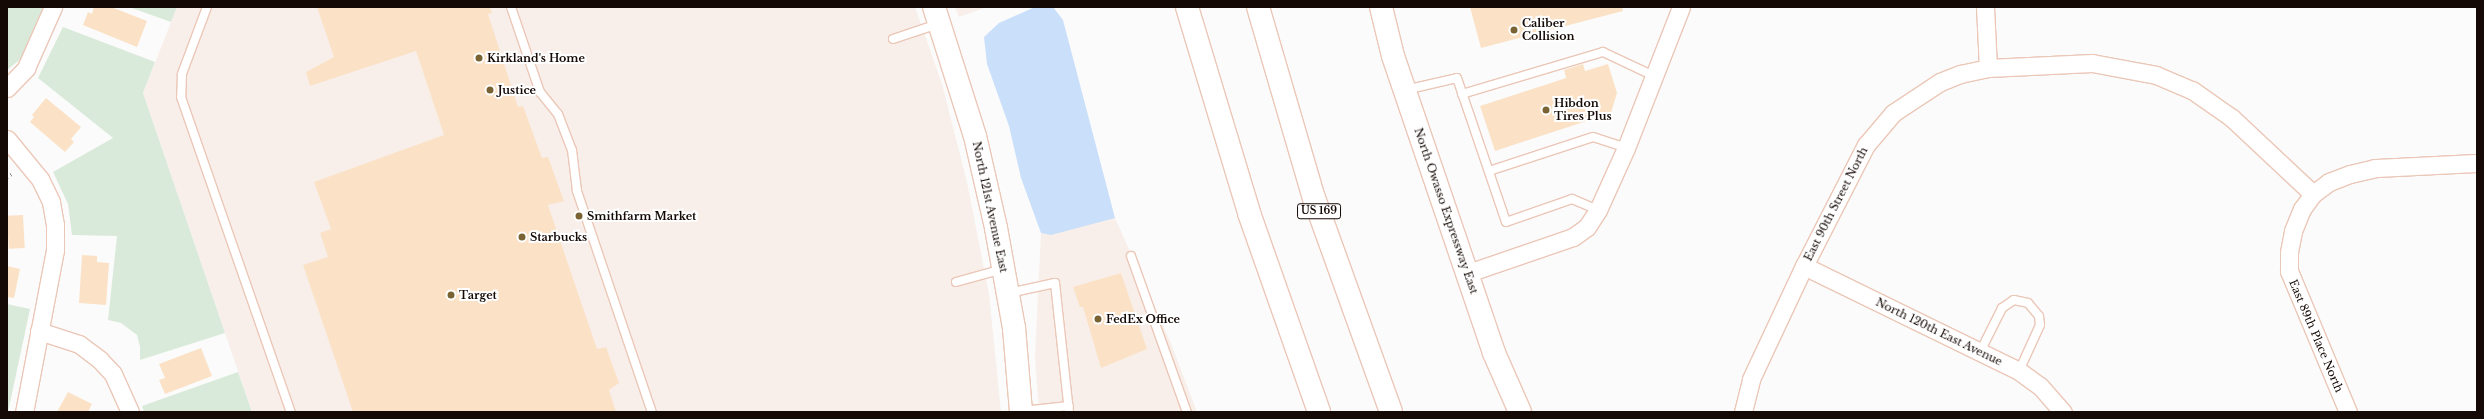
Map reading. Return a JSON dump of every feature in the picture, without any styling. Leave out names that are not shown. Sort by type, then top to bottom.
[{"type":"main road","points":[[1187,7],[1246,206],[1319,412]]},
{"type":"main road","name":"US 169","points":[[1258,7],[1314,198],[1391,412]]},
{"type":"main road","name":"North Owasso Expressway East","points":[[1381,7],[1405,90],[1494,353],[1520,412]]},
{"type":"main road","name":"North 121st Avenue East","points":[[937,15],[975,136],[1008,293],[1021,412]]},
{"type":"street","points":[[7,88],[26,68],[53,7]]},
{"type":"street","points":[[1468,273],[1573,237],[1587,227],[1598,210],[1626,148],[1681,7]]},
{"type":"street","points":[[1985,7],[1988,68]]},
{"type":"street","name":"East 90th Street North","points":[[1743,412],[1751,379],[1804,266],[1866,145],[1893,113],[1940,82],[1960,74],[1988,68],[2092,63],[2156,75],[2192,90],[2232,118],[2313,194]]},
{"type":"street","points":[[7,139],[40,179],[51,202],[55,250],[24,412]]},
{"type":"street","name":"East 89th Place North","points":[[2348,412],[2298,295],[2289,270],[2289,252],[2293,231],[2302,209],[2313,194],[2330,182],[2375,168],[2477,163]]},
{"type":"street","name":"North 120th East Avenue","points":[[1804,266],[2019,371],[2040,386],[2063,412]]},
{"type":"street","points":[[39,331],[79,344],[100,360],[113,374],[130,412]]},
{"type":"lane","points":[[207,7],[182,74],[181,97],[291,412]]},
{"type":"lane","points":[[511,7],[540,92],[558,114],[572,150],[577,191],[652,412]]},
{"type":"lane","points":[[893,39],[937,15]]},
{"type":"lane","points":[[1462,94],[1603,52],[1654,76]]},
{"type":"lane","points":[[1405,90],[1457,78],[1506,222],[1572,199],[1598,210]]},
{"type":"lane","points":[[1489,171],[1593,138],[1626,148]]},
{"type":"lane","points":[[1131,256],[1187,412]]},
{"type":"lane","points":[[956,282],[1003,269]]},
{"type":"lane","points":[[1008,293],[1055,283],[1069,409],[1021,412]]},
{"type":"lane","points":[[1980,352],[2002,308],[2014,300],[2028,303],[2039,316],[2040,325],[2019,371]]},
{"type":"shaded area","name":"Smithfarm Market","points":[[177,7],[915,7],[942,84],[967,182],[989,294],[1001,412],[252,412],[143,93]]},
{"type":"shaded area","points":[[955,7],[987,7],[959,17]]},
{"type":"shaded area","points":[[1115,218],[1170,341],[1197,412],[1039,412],[1035,357],[1041,233]]},
{"type":"green space","points":[[7,7],[43,7],[22,58],[7,70]]},
{"type":"green space","points":[[129,7],[177,7],[171,22]]},
{"type":"green space","points":[[63,27],[155,62],[143,93],[225,333],[140,360],[140,347],[137,335],[121,323],[108,320],[117,236],[72,235],[68,204],[53,172],[113,138],[38,78]]},
{"type":"green space","points":[[7,304],[30,309],[8,412],[7,412]]},
{"type":"green space","points":[[238,372],[252,412],[144,412],[142,406]]},
{"type":"water","points":[[1035,7],[1053,7],[1063,20],[1115,218],[1051,235],[1041,233],[1021,178],[1009,126],[987,64],[984,37],[999,23]]},
{"type":"building","points":[[94,7],[111,7],[147,21],[137,47],[83,25],[88,12],[92,14]]},
{"type":"building","points":[[317,7],[490,7],[492,13],[488,14],[518,107],[523,106],[542,158],[548,157],[564,201],[548,205],[597,349],[606,347],[619,383],[609,390],[616,412],[353,412],[303,265],[328,257],[320,233],[331,229],[314,182],[444,135],[416,51],[310,86],[306,72],[334,57]]},
{"type":"building","name":"Caliber Collision","points":[[1470,7],[1622,7],[1623,11],[1481,48]]},
{"type":"building","name":"Hibdon Tires Plus","points":[[1583,64],[1585,71],[1608,64],[1617,93],[1611,113],[1495,151],[1480,106],[1566,78],[1564,70]]},
{"type":"building","points":[[46,98],[81,127],[71,139],[74,142],[65,152],[30,122],[34,117],[32,115]]},
{"type":"building","points":[[23,215],[25,248],[9,249],[7,216]]},
{"type":"building","points":[[82,255],[97,256],[97,262],[109,263],[106,305],[79,303]]},
{"type":"building","points":[[7,266],[20,269],[14,298],[7,297]]},
{"type":"building","points":[[1121,273],[1147,349],[1101,368],[1083,307],[1080,307],[1073,287]]},
{"type":"building","points":[[201,348],[212,376],[165,394],[159,380],[165,378],[159,364]]},
{"type":"building","points":[[68,392],[92,404],[88,412],[57,412]]},
{"type":"place","name":"Caliber Collision","points":[[1514,30]]},
{"type":"place","name":"Kirkland's Home","points":[[479,58]]},
{"type":"place","name":"Justice","points":[[490,90]]},
{"type":"place","name":"Hibdon Tires Plus","points":[[1546,110]]},
{"type":"place","name":"Smithfarm Market","points":[[579,216]]},
{"type":"place","name":"Starbucks","points":[[522,237]]},
{"type":"place","name":"Target","points":[[451,295]]},
{"type":"place","name":"FedEx Office","points":[[1098,319]]}]
